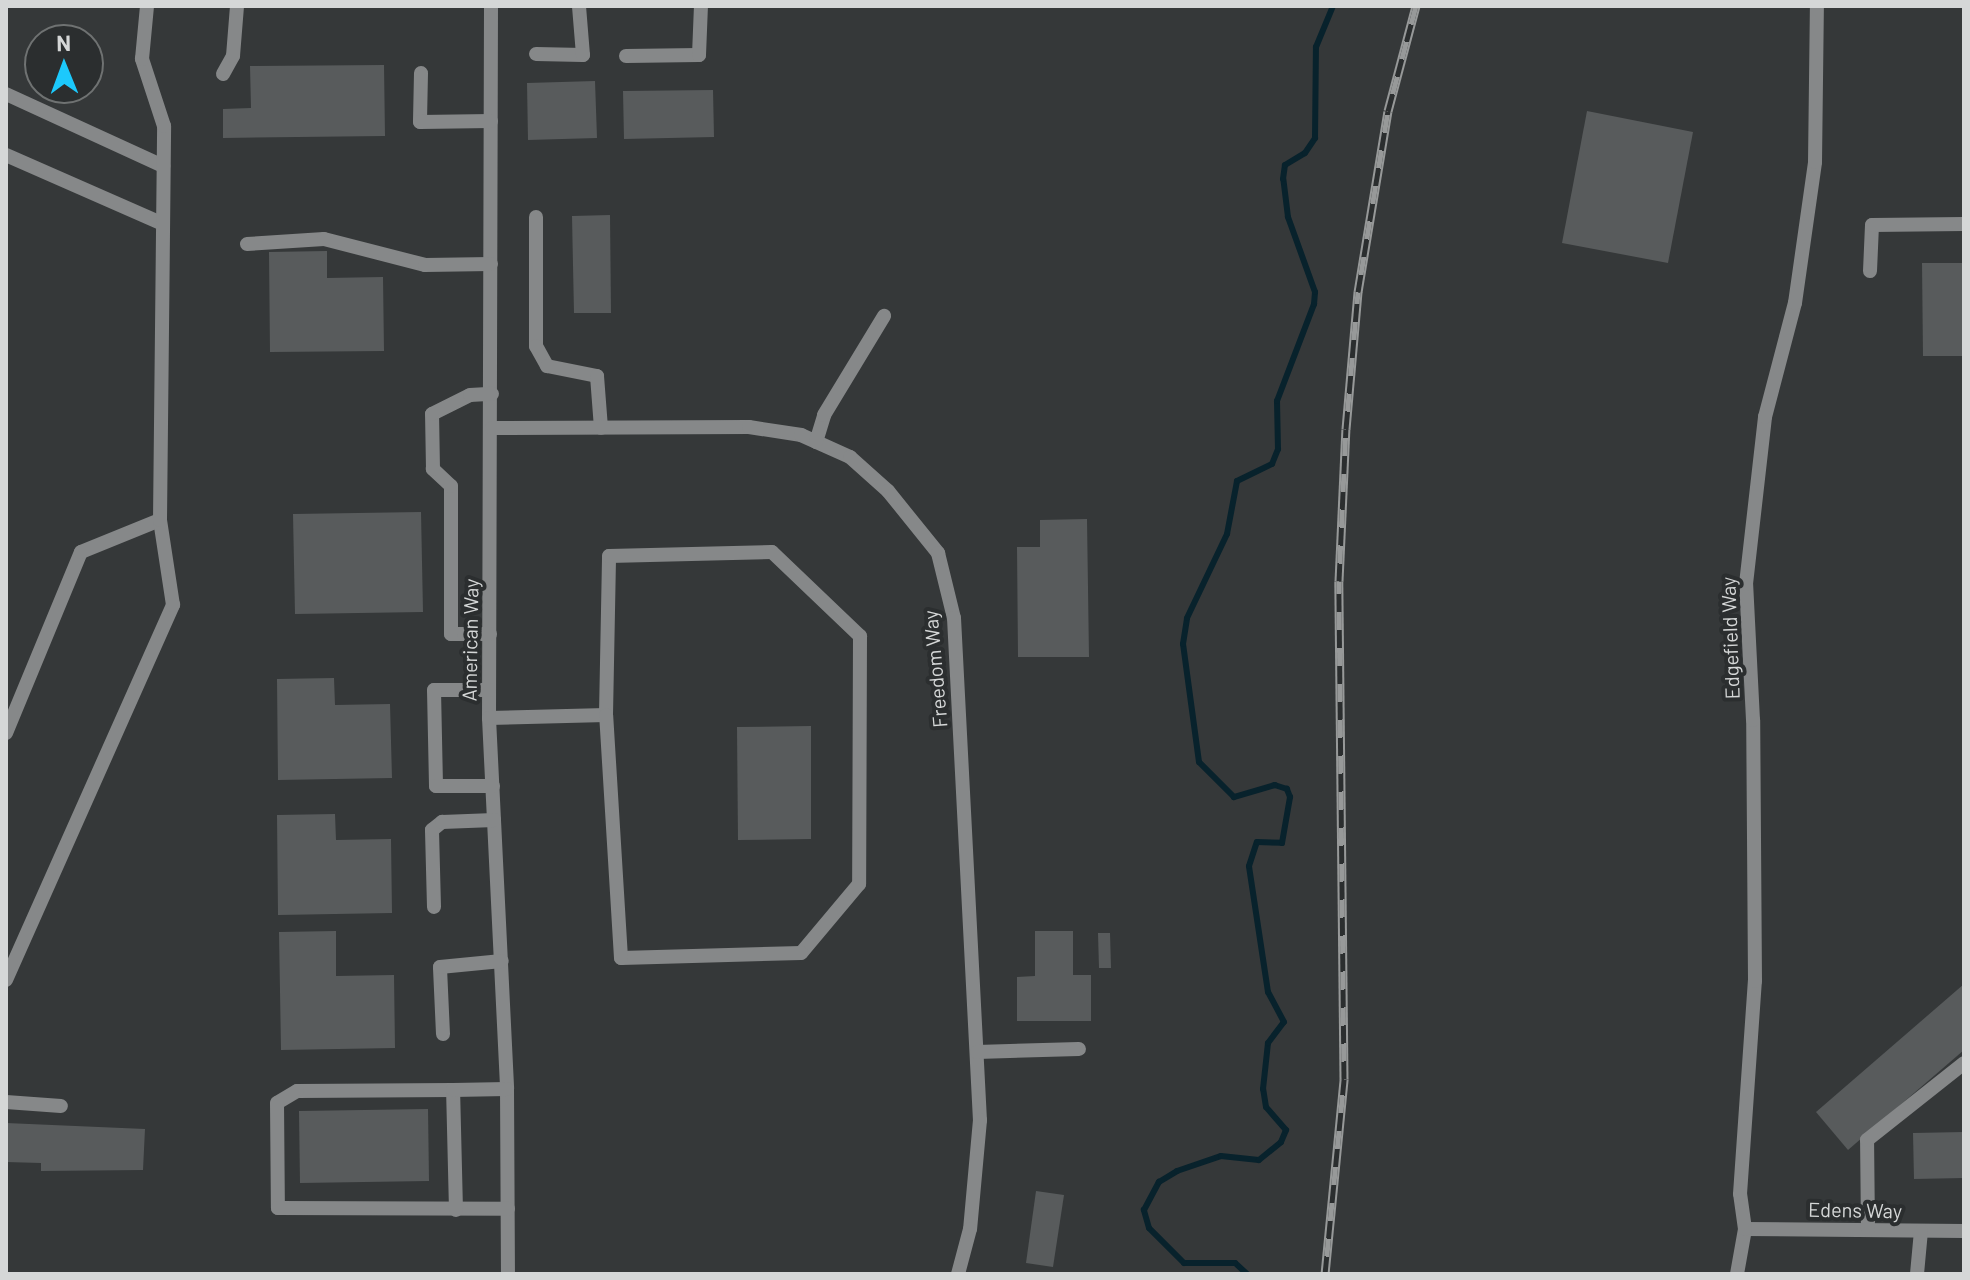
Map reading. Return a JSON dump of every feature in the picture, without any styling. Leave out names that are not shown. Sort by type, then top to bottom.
[{"type":"street","points":[[6,980],[173,605],[160,520],[164,126],[142,59],[147,6]]},
{"type":"street","points":[[223,74],[233,56],[237,6]]},
{"type":"street","name":"American Way","points":[[491,6],[489,718],[507,1089],[508,1274]]},
{"type":"street","points":[[536,54],[583,55],[579,6]]},
{"type":"street","points":[[626,56],[699,55],[701,6]]},
{"type":"street","name":"Edgefield Way","points":[[1737,1274],[1745,1229],[1740,1194],[1755,981],[1746,584],[1765,417],[1795,303],[1815,162],[1817,6]]},
{"type":"street","points":[[421,73],[420,122],[491,121]]},
{"type":"street","points":[[6,94],[163,166]]},
{"type":"street","points":[[6,155],[163,224]]},
{"type":"street","points":[[536,217],[536,346],[547,366],[597,376],[601,428]]},
{"type":"street","points":[[1870,271],[1872,225],[1964,224]]},
{"type":"street","points":[[247,244],[324,239],[425,265],[491,264]]},
{"type":"street","points":[[816,442],[824,415],[884,316]]},
{"type":"street","points":[[490,634],[451,634],[451,486],[433,469],[432,414],[470,395],[492,394]]},
{"type":"street","name":"Freedom Way","points":[[492,428],[749,427],[816,442],[850,457],[888,491],[938,553],[954,618],[977,1052],[975,1183],[958,1274]]},
{"type":"street","points":[[6,733],[81,552],[160,520]]},
{"type":"street","points":[[772,552],[860,636],[859,884],[801,953],[621,958],[606,715],[609,556],[772,552]]},
{"type":"street","points":[[489,690],[434,690],[436,786],[493,786]]},
{"type":"street","points":[[489,718],[606,715]]},
{"type":"street","points":[[434,907],[432,830],[442,822],[494,820]]},
{"type":"street","points":[[443,1034],[440,967],[502,961]]},
{"type":"street","points":[[977,1052],[1079,1049]]},
{"type":"street","points":[[1868,1230],[1867,1140],[1964,1063]]},
{"type":"street","points":[[507,1089],[297,1091],[277,1103],[275,1172],[278,1208],[508,1209]]},
{"type":"street","points":[[453,1090],[456,1210]]},
{"type":"street","points":[[6,1102],[61,1106]]},
{"type":"street","name":"Edens Way","points":[[1745,1229],[1964,1231]]},
{"type":"street","points":[[1917,1274],[1921,1231]]},
{"type":"building","points":[[384,65],[385,136],[223,138],[223,109],[251,108],[250,66]]},
{"type":"building","points":[[595,81],[597,138],[528,140],[527,83]]},
{"type":"building","points":[[713,90],[714,137],[624,139],[623,91]]},
{"type":"building","points":[[1587,111],[1693,132],[1668,263],[1562,243]]},
{"type":"building","points":[[610,215],[611,313],[574,313],[572,216]]},
{"type":"building","points":[[327,251],[327,278],[383,277],[384,351],[270,352],[269,252]]},
{"type":"building","points":[[1922,263],[1964,263],[1964,356],[1923,356]]},
{"type":"building","points":[[421,512],[423,612],[295,614],[293,514]]},
{"type":"building","points":[[1087,519],[1089,657],[1018,657],[1017,547],[1040,547],[1040,520]]},
{"type":"building","points":[[334,678],[335,705],[390,704],[392,778],[278,780],[277,679]]},
{"type":"building","points":[[811,726],[811,839],[738,840],[737,727]]},
{"type":"building","points":[[335,814],[336,840],[391,839],[392,913],[278,915],[277,815]]},
{"type":"building","points":[[336,931],[336,976],[394,975],[395,1048],[281,1050],[279,932]]},
{"type":"building","points":[[1035,931],[1073,931],[1073,975],[1091,975],[1091,1021],[1017,1021],[1017,977],[1035,976]]},
{"type":"building","points":[[1098,933],[1110,933],[1111,968],[1099,968]]},
{"type":"building","points":[[1964,984],[1964,1050],[1848,1150],[1816,1112]]},
{"type":"building","points":[[428,1109],[429,1181],[300,1183],[299,1111]]},
{"type":"building","points":[[6,1123],[145,1129],[143,1170],[41,1171],[41,1163],[6,1162]]},
{"type":"building","points":[[1964,1132],[1964,1178],[1914,1179],[1913,1133]]},
{"type":"building","points":[[1036,1191],[1064,1195],[1053,1267],[1026,1263]]},
{"type":"waterway","points":[[1247,1274],[1235,1263],[1184,1263],[1149,1228],[1144,1210],[1159,1182],[1177,1171],[1221,1156],[1259,1160],[1281,1142],[1286,1130],[1266,1107],[1263,1089],[1268,1043],[1284,1022],[1268,992],[1249,866],[1257,842],[1282,843],[1290,797],[1287,789],[1275,785],[1234,797],[1199,762],[1183,644],[1187,618],[1227,534],[1237,481],[1272,464],[1278,449],[1277,401],[1314,304],[1315,292],[1288,217],[1283,179],[1285,165],[1305,153],[1315,138],[1316,47],[1333,6]]},
{"type":"railway","points":[[1325,1274],[1344,1079],[1339,581],[1346,429],[1358,292],[1388,111],[1416,6]]}]
